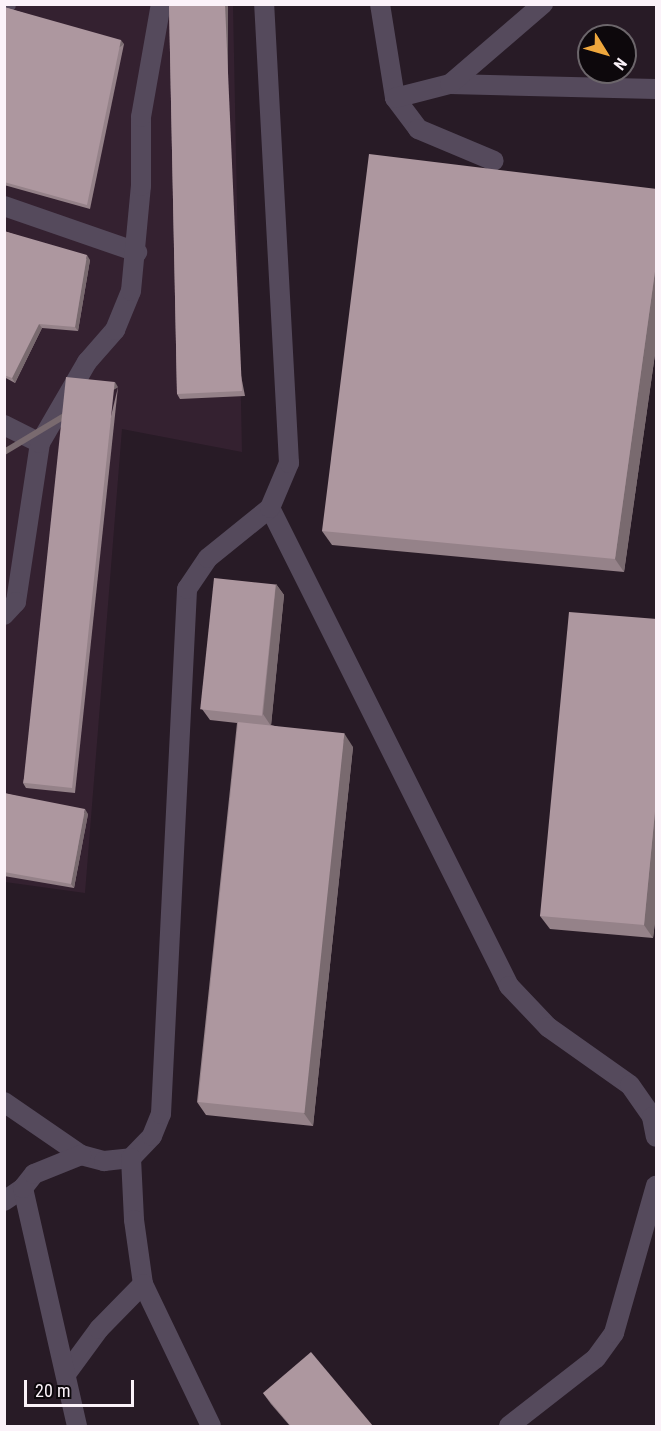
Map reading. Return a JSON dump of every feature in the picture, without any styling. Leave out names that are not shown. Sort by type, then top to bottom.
[{"type":"lane","points":[[4,615],[16,602],[40,443],[87,362],[115,330],[130,291],[136,252],[141,117],[161,4]]},
{"type":"lane","points":[[4,1102],[81,1155],[104,1161],[131,1158],[152,1136],[162,1114],[187,589],[208,558],[270,508],[289,463],[264,4]]},
{"type":"lane","points":[[380,4],[395,98],[418,129],[495,161]]},
{"type":"lane","points":[[450,84],[543,4]]},
{"type":"lane","points":[[395,98],[450,84],[657,89]]},
{"type":"lane","points":[[4,206],[136,252]]},
{"type":"lane","points":[[4,425],[40,443]]},
{"type":"lane","points":[[270,508],[509,986],[548,1027],[630,1085],[652,1117],[657,1137]]},
{"type":"lane","points":[[4,1201],[23,1188],[34,1174],[81,1155]]},
{"type":"lane","points":[[131,1158],[134,1220],[143,1284],[211,1426]]},
{"type":"lane","points":[[509,1426],[596,1358],[614,1333],[657,1186]]},
{"type":"lane","points":[[23,1188],[77,1426]]},
{"type":"lane","points":[[66,1374],[99,1329],[143,1284]]},
{"type":"shaded area","points":[[5,5],[233,5],[242,452],[122,429],[85,893],[5,882]]},
{"type":"building","points":[[169,4],[225,4],[242,391],[177,394]]},
{"type":"building","points":[[4,7],[121,40],[87,205],[4,182]]},
{"type":"building","points":[[369,154],[657,189],[657,257],[615,559],[322,531]]},
{"type":"building","points":[[4,231],[87,255],[75,327],[39,324],[12,378],[4,375]]},
{"type":"building","points":[[66,377],[115,382],[72,788],[23,783]]},
{"type":"building","points":[[214,578],[276,584],[262,716],[200,709]]},
{"type":"building","points":[[569,612],[657,619],[657,791],[644,925],[540,916]]},
{"type":"building","points":[[238,722],[344,733],[304,1113],[198,1102]]},
{"type":"building","points":[[4,793],[85,809],[71,884],[4,872]]},
{"type":"building","points":[[311,1352],[373,1426],[291,1426],[263,1393]]}]
